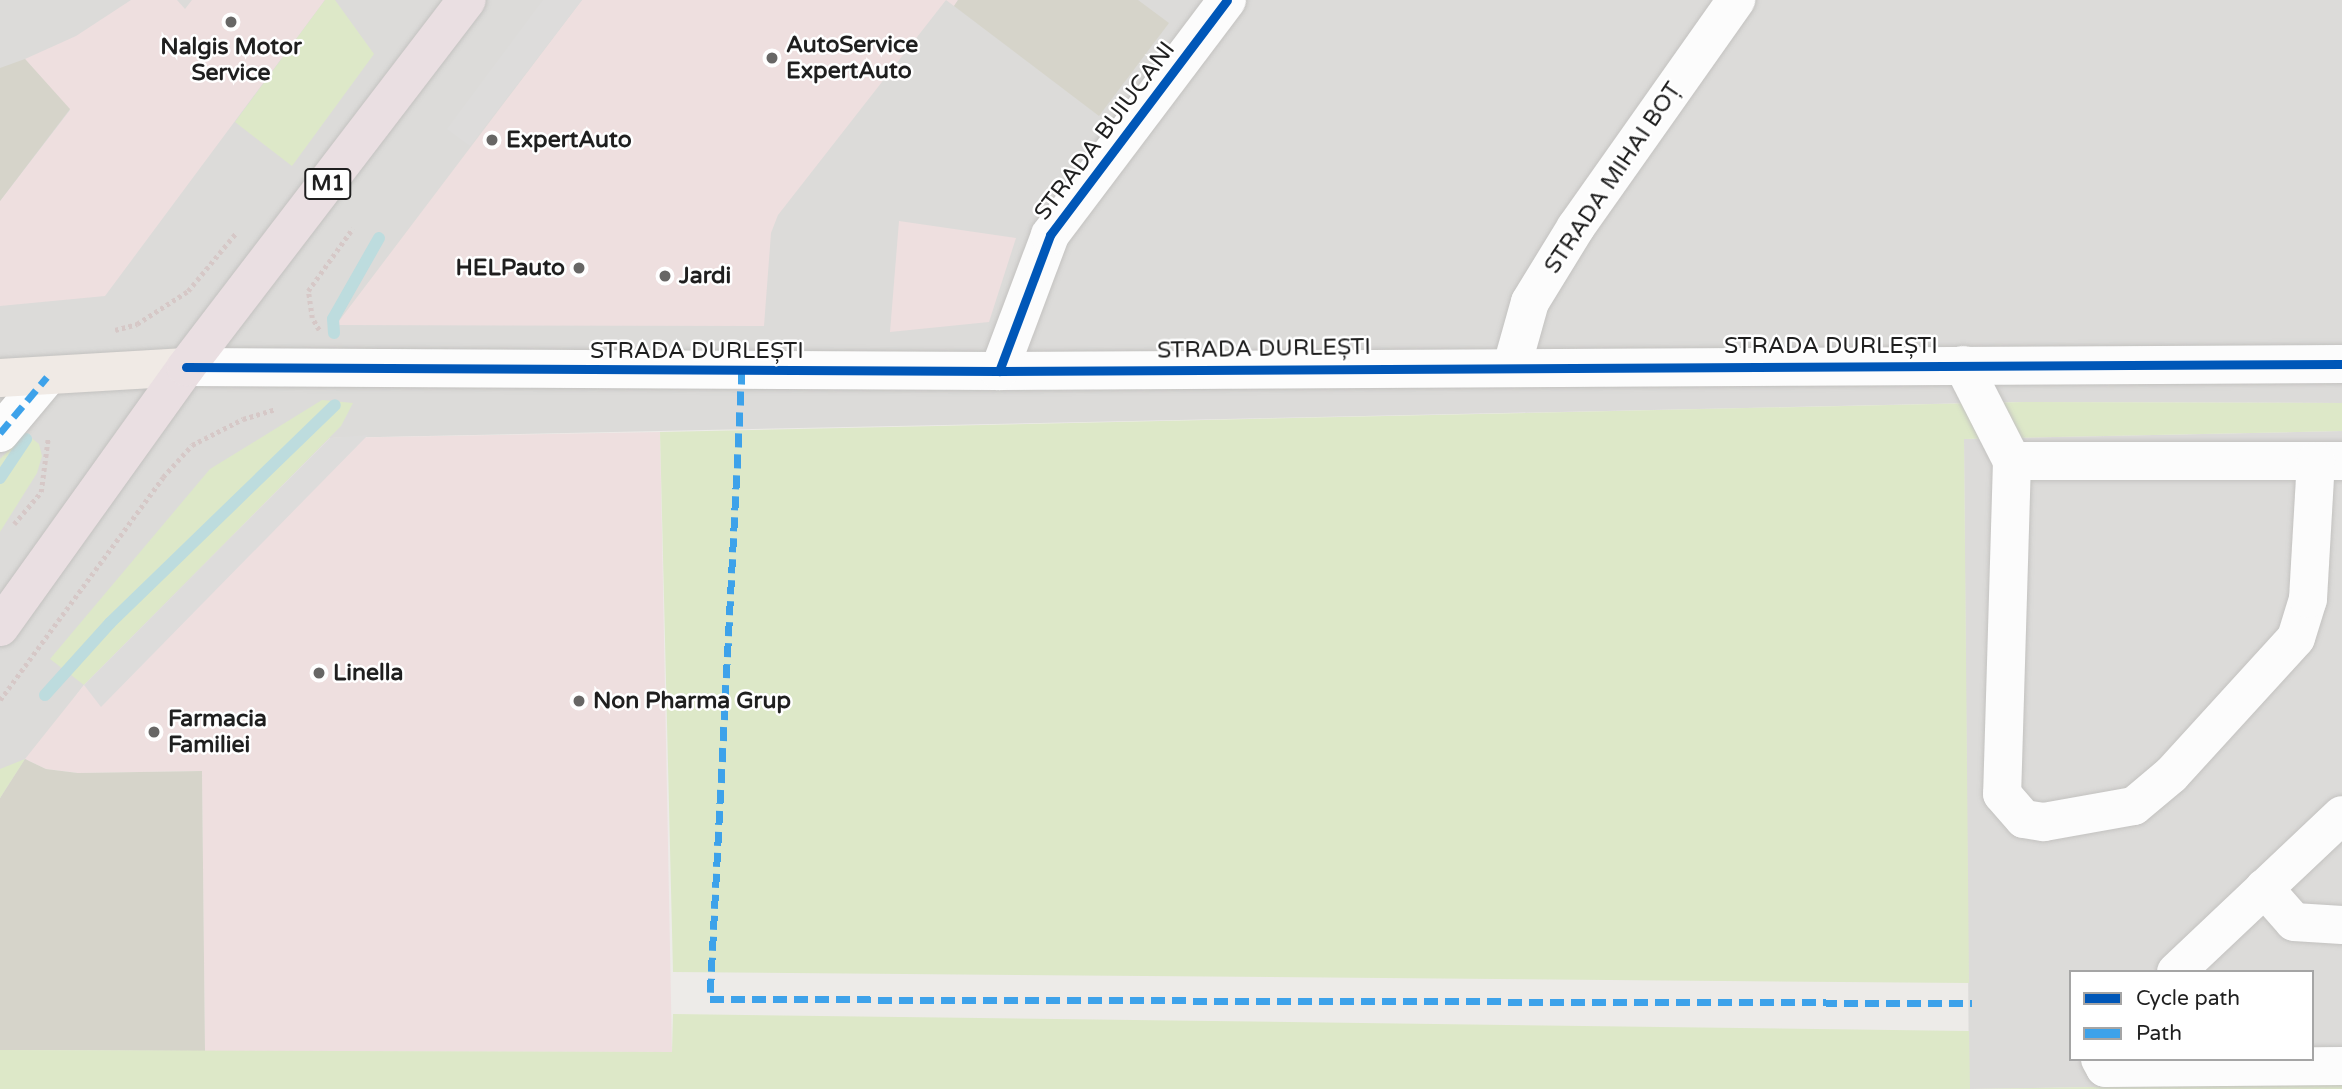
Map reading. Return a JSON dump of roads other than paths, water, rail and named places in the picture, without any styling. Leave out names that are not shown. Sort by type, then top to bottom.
[{"type":"highway","name":"M1","points":[[0,627],[186,367],[467,0]]},
{"type":"main road","points":[[0,378],[186,367]]},
{"type":"street","name":"STRADA BUIUCANI","points":[[999,371],[1050,235],[1227,0]]},
{"type":"street","name":"STRADA MIHAI BOȚ","points":[[1511,366],[1530,302],[1576,227],[1736,0]]},
{"type":"street","name":"STRADA DURLEȘTI","points":[[186,367],[999,371],[1511,366],[2342,364]]},
{"type":"street","points":[[1963,365],[2012,461],[2002,794],[2024,819],[2044,821],[2134,806],[2171,775],[2296,638],[2308,599],[2329,461],[2012,461]]},
{"type":"street","points":[[6,427],[47,377]]},
{"type":"street","points":[[2178,970],[2342,815]]},
{"type":"street","points":[[2264,888],[2294,922],[2342,925]]},
{"type":"street","points":[[2101,1061],[2105,1068],[2342,1066]]},
{"type":"waterway","points":[[334,333],[333,319],[379,238]]},
{"type":"waterway","points":[[45,695],[110,623],[335,405]]},
{"type":"waterway","points":[[0,478],[26,439]]},
{"type":"place","name":"Nalgis Motor Service","points":[[231,22]]},
{"type":"place","name":"AutoService ExpertAuto","points":[[772,58]]},
{"type":"place","name":"ExpertAuto","points":[[492,140]]},
{"type":"place","name":"HELPauto","points":[[579,268]]},
{"type":"place","name":"Jardi","points":[[665,276]]},
{"type":"place","name":"Linella","points":[[319,673]]},
{"type":"place","name":"Non Pharma Grup","points":[[579,701]]},
{"type":"place","name":"Farmacia Familiei","points":[[154,732]]}]
